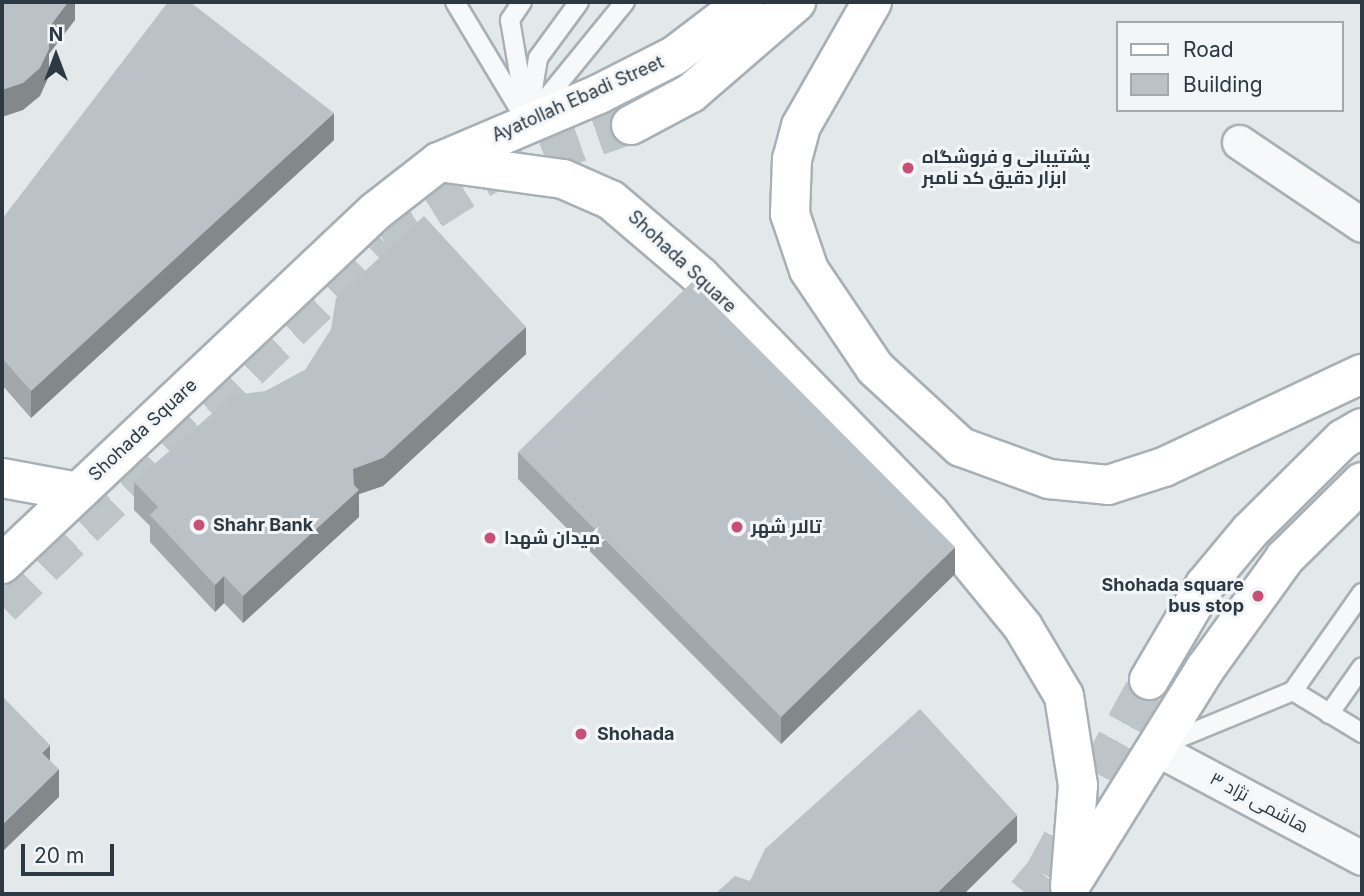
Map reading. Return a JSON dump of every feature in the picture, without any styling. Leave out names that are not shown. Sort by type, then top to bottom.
[{"type":"main road","name":"Ayatollah Ebadi Street","points":[[439,162],[527,122],[599,94],[674,56],[745,2]]},
{"type":"main road","points":[[631,125],[691,93],[796,2]]},
{"type":"main road","points":[[872,2],[801,126],[792,159],[790,214],[809,270],[875,368],[961,447],[1049,479],[1108,485],[1164,467],[1362,374]]},
{"type":"main road","name":"Shohada Square","points":[[2,565],[376,211],[439,162],[564,179],[611,200],[701,277],[929,512],[1023,627],[1064,696],[1078,785],[1067,890]]},
{"type":"main road","points":[[1149,680],[1205,585],[1250,531],[1343,439],[1362,428]]},
{"type":"main road","points":[[2,478],[78,492]]},
{"type":"main road","points":[[1067,890],[1155,748],[1285,558],[1362,482]]},
{"type":"street","points":[[1239,142],[1362,225]]},
{"type":"street","name":"هاشمی نژاد ۳","points":[[1155,748],[1362,858]]},
{"type":"lane","points":[[522,2],[510,20],[527,122]]},
{"type":"lane","points":[[527,122],[538,58],[579,2]]},
{"type":"lane","points":[[527,122],[625,2]]},
{"type":"lane","points":[[463,7],[527,122]]},
{"type":"lane","points":[[1155,748],[1293,691],[1362,593]]},
{"type":"lane","points":[[1329,714],[1362,667]]},
{"type":"lane","points":[[1293,691],[1362,733]]},
{"type":"building","points":[[2,2],[68,2],[49,27],[49,49],[40,68],[23,83],[2,90]]},
{"type":"building","points":[[168,2],[190,2],[334,113],[31,391],[2,358],[2,219]]},
{"type":"building","points":[[424,216],[526,327],[383,458],[353,469],[354,485],[359,490],[243,596],[224,576],[215,585],[150,515],[158,507],[134,482],[233,395],[266,391],[305,370],[331,329],[336,298]]},
{"type":"building","name":"تالار شهر","points":[[692,282],[955,547],[781,717],[518,452]]},
{"type":"building","points":[[2,696],[50,745],[42,753],[59,769],[2,825]]},
{"type":"building","points":[[920,709],[1017,815],[936,894],[715,894],[735,876],[750,881],[765,849]]},
{"type":"tunnel","points":[[2,606],[384,241],[490,174],[631,125]]},
{"type":"tunnel","points":[[1026,894],[1043,874],[1149,680]]},
{"type":"place","name":"پشتیبانی و فروشگاه ابزار دقیق کد نامبر","points":[[908,168]]},
{"type":"place","name":"Shahr Bank","points":[[199,525]]},
{"type":"place","name":"تالار شهر","points":[[737,527]]},
{"type":"place","name":"میدان شهدا","points":[[490,538]]},
{"type":"place","name":"Shohada square bus stop","points":[[1258,596]]},
{"type":"place","name":"Shohada","points":[[581,734]]}]
